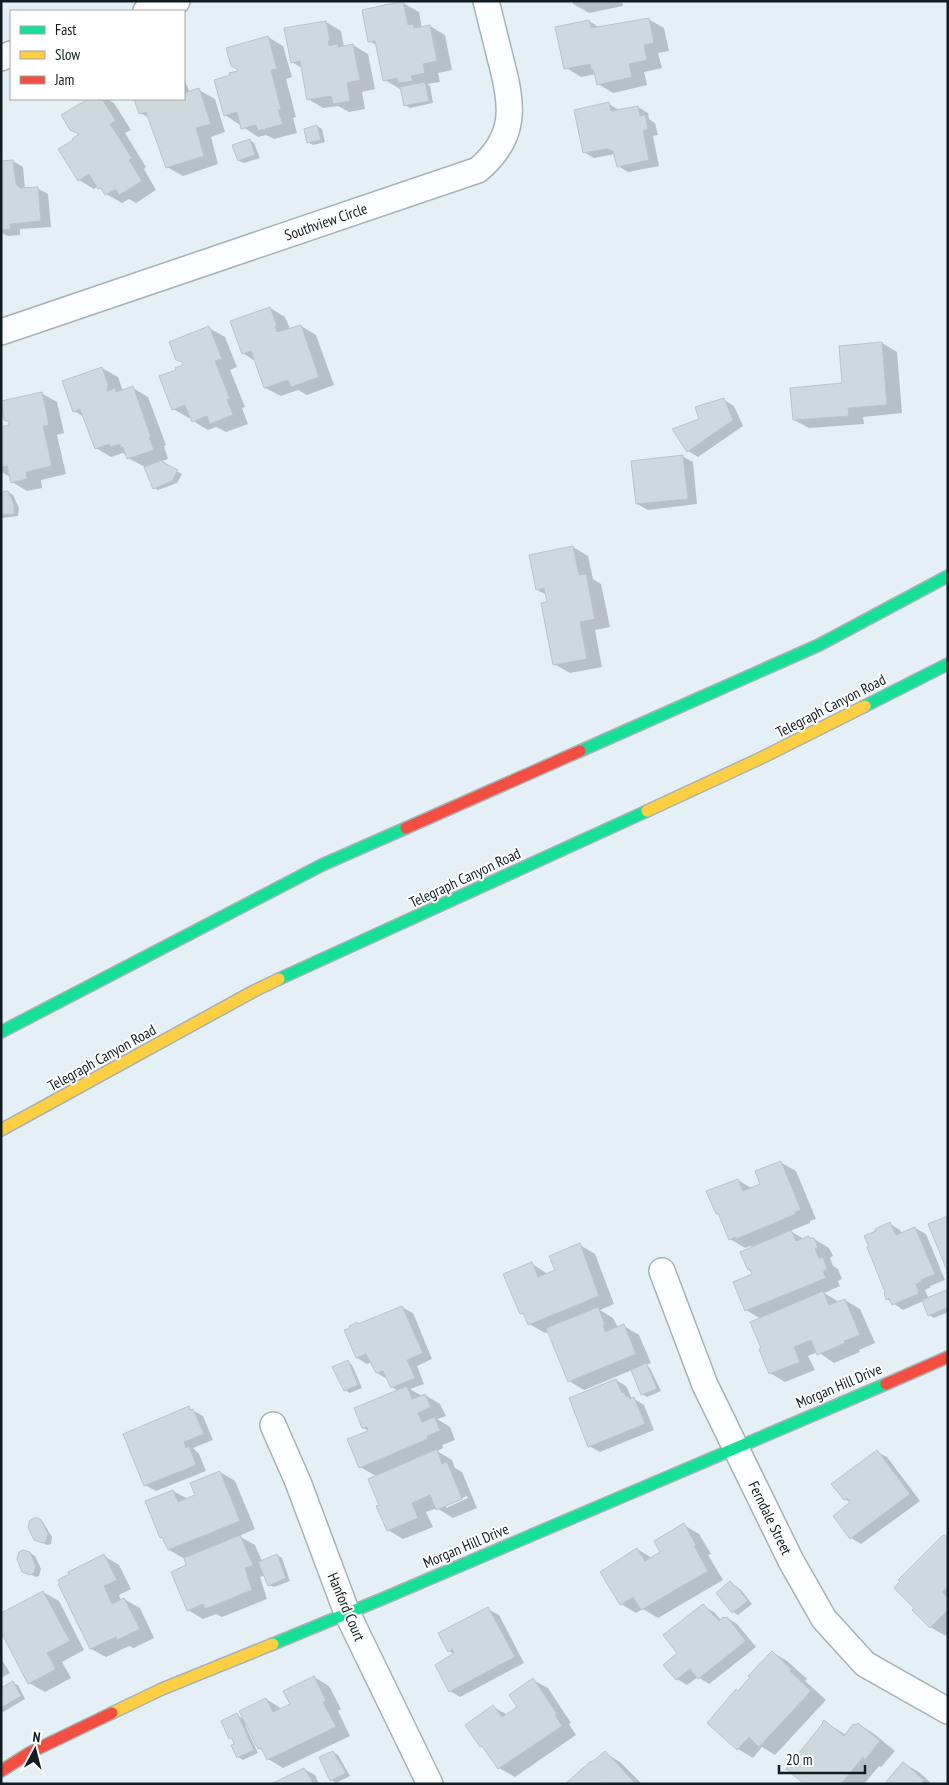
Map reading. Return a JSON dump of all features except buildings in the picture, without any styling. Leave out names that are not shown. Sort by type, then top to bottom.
[{"type":"main road","points":[[1,1032],[322,865],[819,645],[948,576]]},
{"type":"main road","name":"Telegraph Canyon Road","points":[[1,1130],[254,991],[759,759],[948,664]]},
{"type":"main road","name":"Morgan Hill Drive","points":[[1,1771],[31,1752],[162,1689],[347,1613],[948,1357]]},
{"type":"street","points":[[149,10],[177,1]]},
{"type":"street","name":"Southview Circle","points":[[1,332],[478,170],[496,152],[504,138],[509,122],[510,105],[508,89],[486,1]]},
{"type":"street","name":"Ferndale Street","points":[[662,1271],[705,1385],[791,1561],[824,1619],[865,1664],[948,1712]]},
{"type":"street","name":"Hanford Court","points":[[273,1425],[298,1482],[347,1613],[430,1784]]},
{"type":"traffic: fast","points":[[580,751],[819,645],[948,576]]},
{"type":"traffic: fast","points":[[865,706],[948,664]]},
{"type":"traffic: fast","points":[[279,979],[647,811]]},
{"type":"traffic: fast","points":[[1,1032],[322,865],[406,828]]},
{"type":"traffic: fast","points":[[273,1644],[886,1384]]},
{"type":"traffic: slow","points":[[647,811],[759,759],[865,706]]},
{"type":"traffic: slow","points":[[1,1130],[279,979]]},
{"type":"traffic: slow","points":[[112,1713],[162,1689],[273,1644]]},
{"type":"traffic: jam","points":[[406,828],[580,751]]},
{"type":"traffic: jam","points":[[886,1384],[948,1357]]},
{"type":"traffic: jam","points":[[1,1771],[31,1752],[112,1713]]}]
